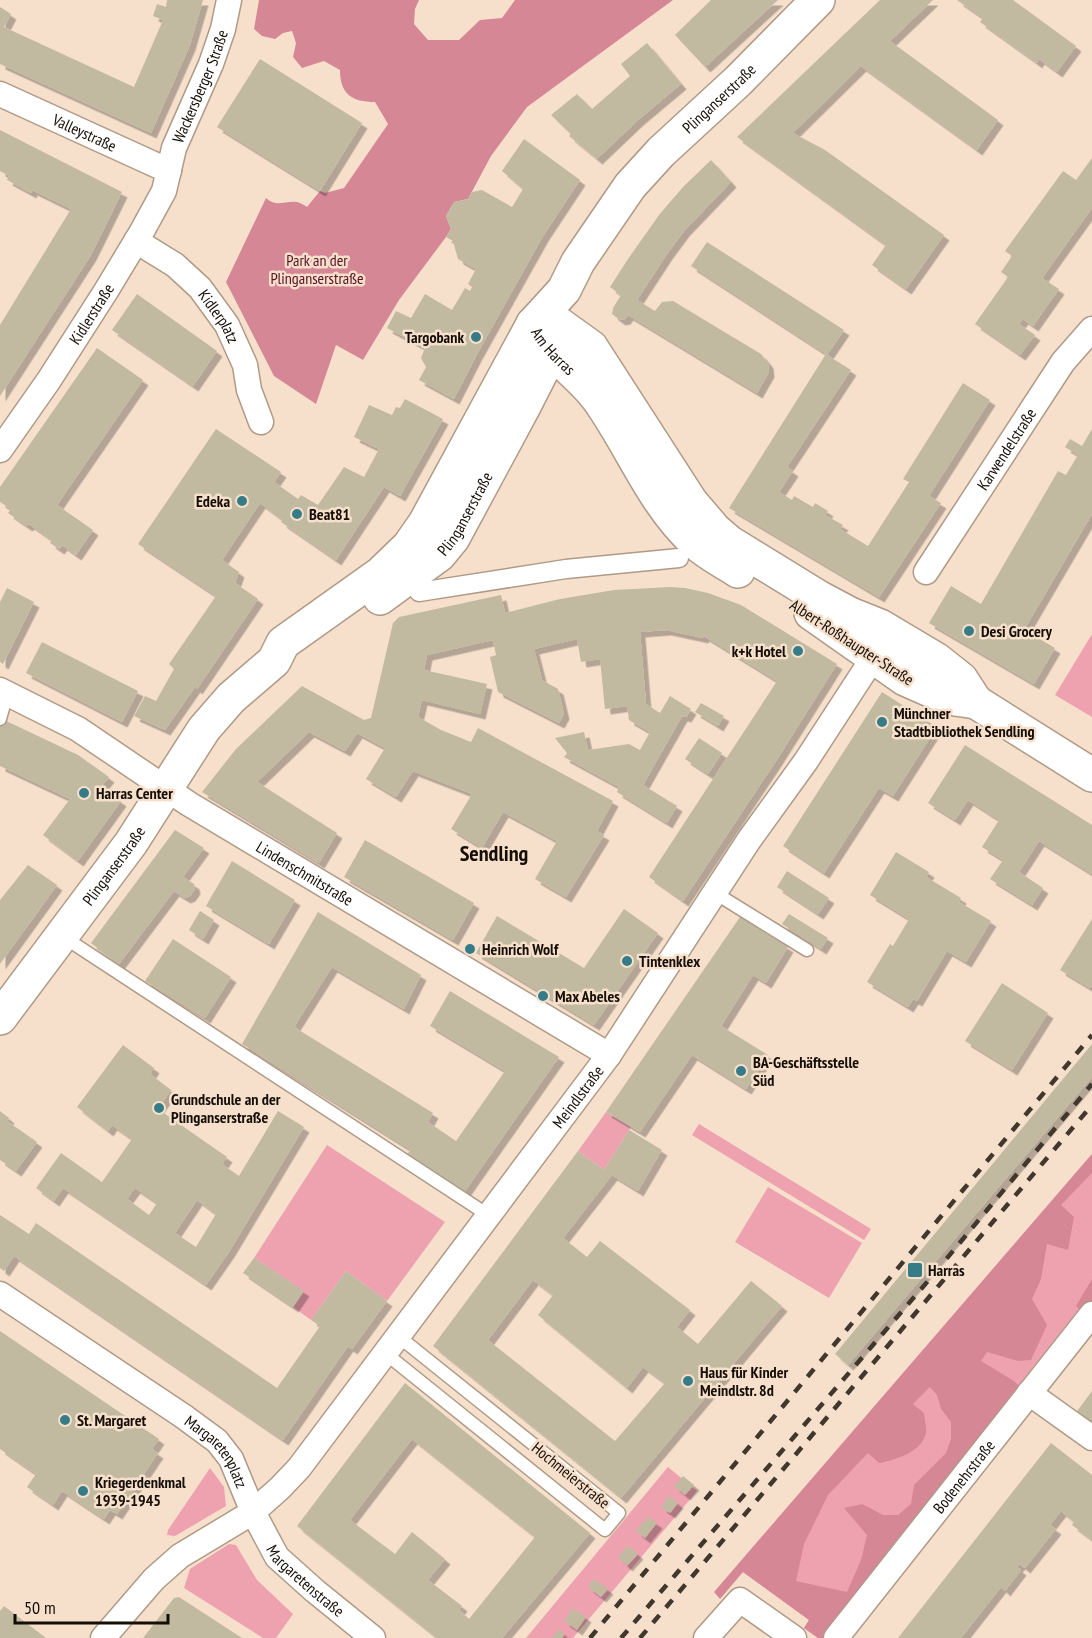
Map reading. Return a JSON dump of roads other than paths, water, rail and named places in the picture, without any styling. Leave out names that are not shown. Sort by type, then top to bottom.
[{"type":"main road","name":"Plinganserstraße","points":[[0,1018],[131,843],[204,729],[231,698],[274,661],[294,658],[445,549],[453,538],[548,334],[564,290],[578,262],[630,186],[661,152],[738,81],[818,0]]},
{"type":"main road","name":"Am Harras","points":[[548,334],[601,403],[657,496],[677,524],[697,545],[739,560]]},
{"type":"main road","name":"Albert-Roßhaupter-Straße","points":[[739,560],[873,658],[921,687],[948,698],[976,702],[1092,775]]},
{"type":"main road","name":"Albert-Roßhaupter-Straße","points":[[739,560],[850,614],[880,626],[937,660],[961,679],[976,702]]},
{"type":"street","name":"Wackersberger Straße","points":[[169,171],[174,148],[212,64],[229,0]]},
{"type":"street","name":"Valleystraße","points":[[0,94],[169,171]]},
{"type":"street","name":"Kidlerstraße","points":[[0,450],[49,380],[136,241],[164,191],[169,171]]},
{"type":"street","name":"Kidlerplatz","points":[[136,241],[175,265],[200,288],[227,325],[244,365],[249,390],[261,422]]},
{"type":"street","name":"Karwendelstraße","points":[[926,572],[1063,362],[1092,329]]},
{"type":"street","points":[[419,592],[566,569],[679,558]]},
{"type":"street","name":"Meindlstraße","points":[[253,1512],[299,1468],[609,1055],[749,840],[806,760],[873,658]]},
{"type":"street","name":"Lindenschmitstraße","points":[[4,692],[78,729],[189,804],[609,1055]]},
{"type":"street","name":"Margaretenplatz","points":[[0,1294],[217,1441],[231,1459],[253,1512],[180,1556],[154,1579],[104,1638]]},
{"type":"street","name":"Bodenehrstraße","points":[[836,1638],[1092,1314]]},
{"type":"street","points":[[1029,1393],[1092,1438]]},
{"type":"street","name":"Margaretenstraße","points":[[253,1512],[278,1557],[315,1591],[373,1638]]},
{"type":"street","points":[[706,1638],[740,1600],[794,1638]]},
{"type":"lane","points":[[0,718],[4,692]]},
{"type":"lane","points":[[715,893],[807,950]]},
{"type":"lane","points":[[61,936],[488,1215]]},
{"type":"lane","name":"Hochmeierstraße","points":[[391,1344],[619,1513],[605,1530],[391,1344]]},
{"type":"railway","points":[[590,1638],[1092,1035]]},
{"type":"railway","points":[[621,1638],[928,1281],[1092,1084]]},
{"type":"railway","points":[[640,1638],[1092,1105]]},
{"type":"place","name":"Targobank","points":[[476,337]]},
{"type":"place","name":"Edeka","points":[[242,501]]},
{"type":"place","name":"Beat81","points":[[297,514]]},
{"type":"place","name":"Desi Grocery","points":[[969,631]]},
{"type":"place","name":"k+k Hotel","points":[[798,651]]},
{"type":"place","name":"Münchner Stadtbibliothek Sendling","points":[[882,722]]},
{"type":"place","name":"Harras Center","points":[[84,793]]},
{"type":"place","name":"Heinrich Wolf","points":[[470,949]]},
{"type":"place","name":"Tintenklex","points":[[627,961]]},
{"type":"place","name":"Max Abeles","points":[[543,996]]},
{"type":"place","name":"BA-Geschäftsstelle Süd","points":[[741,1071]]},
{"type":"place","name":"Grundschule an der Plinganserstraße","points":[[159,1108]]},
{"type":"place","name":"Harras","points":[[915,1270]]},
{"type":"place","name":"Haus für Kinder Meindlstr. 8d","points":[[688,1381]]},
{"type":"place","name":"St. Margaret","points":[[65,1420]]},
{"type":"place","name":"Kriegerdenkmal 1939-1945","points":[[83,1491]]},
{"type":"district","name":"Sendling","points":[[494,853]]},
{"type":"park label","name":"Park an der Plinganserstraße","points":[[317,269]]}]
